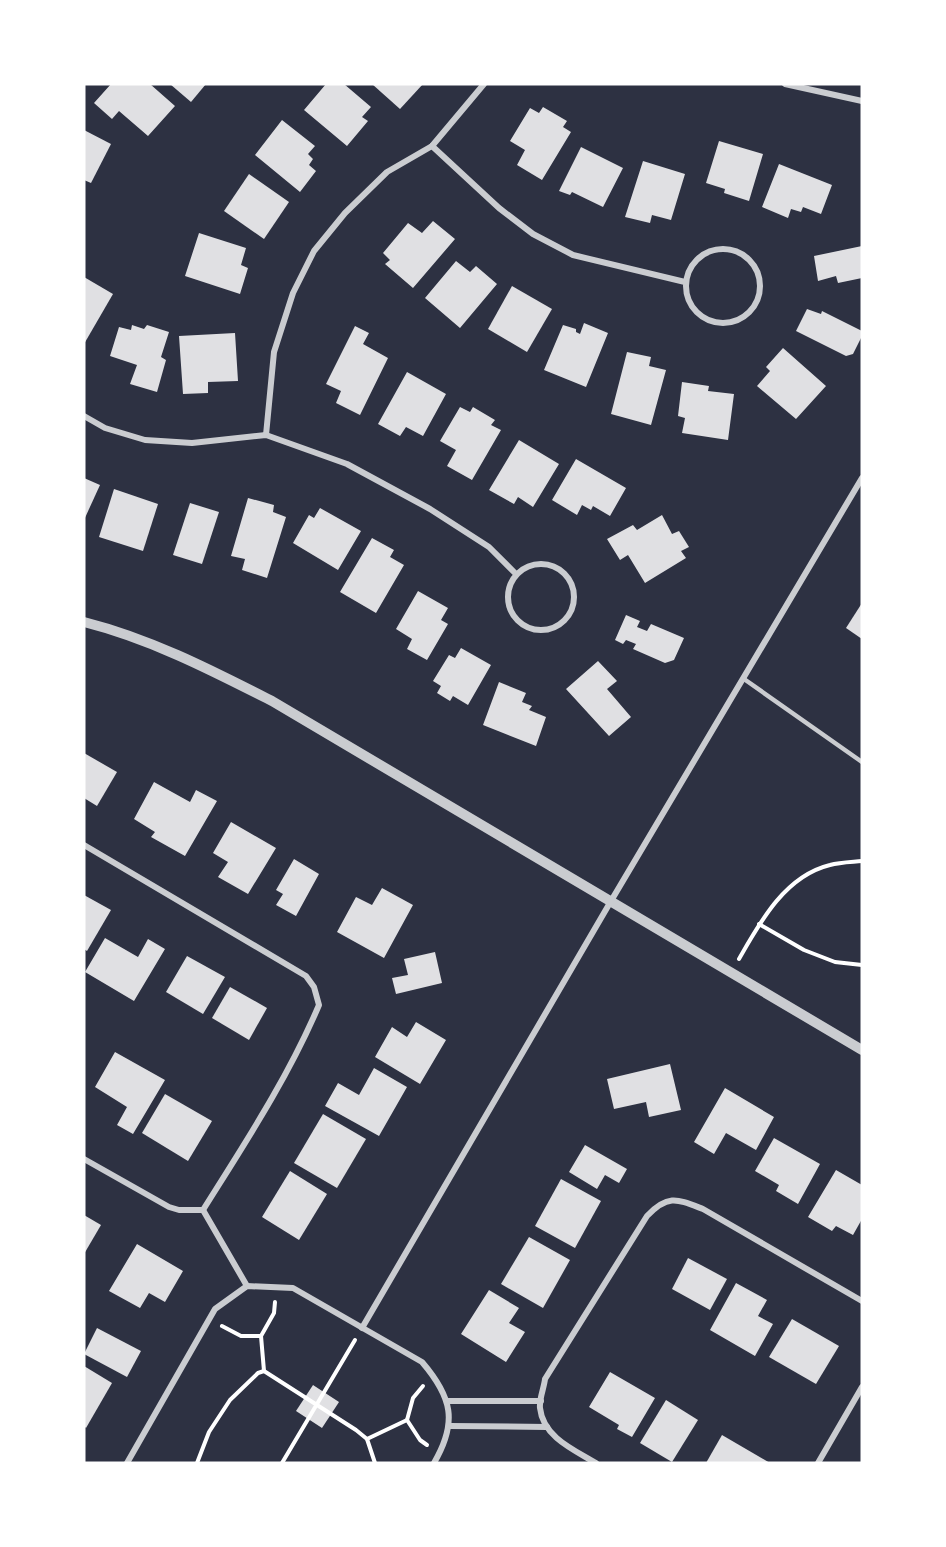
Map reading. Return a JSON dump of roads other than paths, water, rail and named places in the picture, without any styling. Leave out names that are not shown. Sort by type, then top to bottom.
[{"type":"street","points":[[266,435],[274,351],[293,293],[314,251],[345,213],[387,172],[432,146],[484,84]]},
{"type":"street","points":[[785,84],[862,101]]},
{"type":"street","points":[[432,146],[499,208],[533,234],[573,255],[685,282]]},
{"type":"street","points":[[726,248],[737,251],[755,266],[760,289],[757,301],[742,318],[719,323],[708,320],[690,304],[685,282],[694,261],[703,253],[726,248]]},
{"type":"street","points":[[84,416],[105,428],[145,440],[192,443],[266,435],[347,464],[430,509],[489,547],[516,574]]},
{"type":"street","points":[[362,1328],[611,901],[862,479]]},
{"type":"street","points":[[535,564],[555,567],[564,573],[574,591],[574,602],[565,620],[547,630],[526,627],[518,621],[511,613],[507,592],[516,574],[535,564]]},
{"type":"street","points":[[84,621],[157,645],[203,665],[272,700],[862,1050]]},
{"type":"street","points":[[84,845],[306,976],[318,998],[319,1005],[300,1050],[258,1123],[203,1209]]},
{"type":"street","points":[[84,1159],[170,1208],[203,1209]]},
{"type":"street","points":[[596,1463],[563,1443],[547,1426],[540,1406],[545,1379],[647,1216],[656,1206],[667,1200],[677,1199],[703,1209],[862,1301]]},
{"type":"street","points":[[203,1209],[247,1286]]},
{"type":"street","points":[[127,1463],[215,1309],[247,1286],[293,1288],[422,1362],[448,1401],[450,1426],[444,1447],[434,1463]]},
{"type":"street","points":[[818,1463],[862,1387]]},
{"type":"street","points":[[448,1401],[541,1401]]},
{"type":"street","points":[[450,1426],[547,1426]]},
{"type":"lane","points":[[744,679],[862,762]]}]
